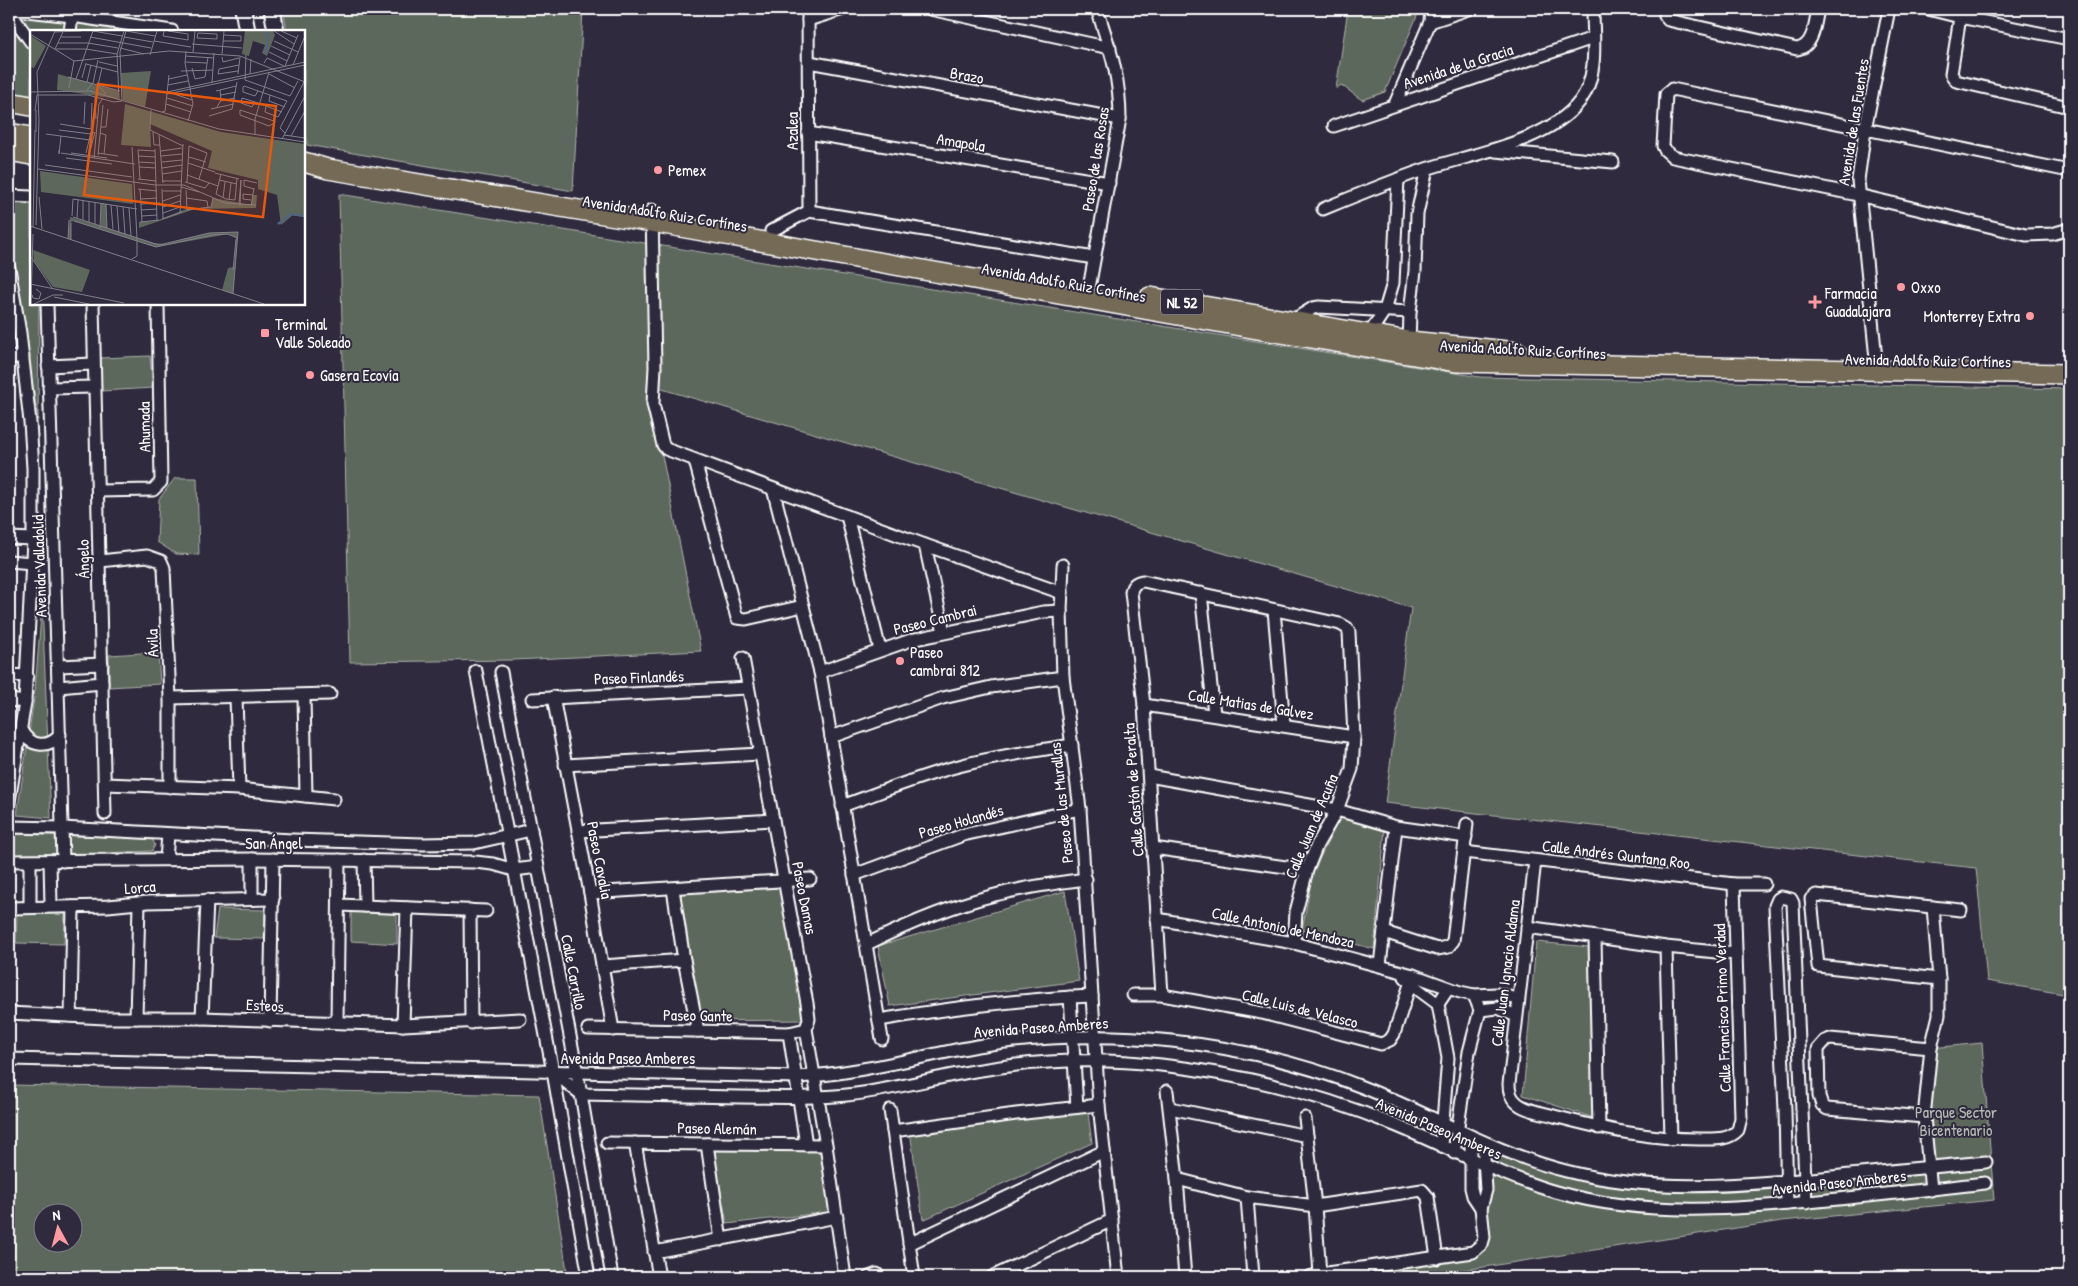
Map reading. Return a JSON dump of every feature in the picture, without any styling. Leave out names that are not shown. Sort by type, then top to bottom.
[{"type":"main road","points":[[9,102],[30,106]]},
{"type":"main road","points":[[9,106],[30,110]]},
{"type":"main road","points":[[9,111],[30,115]]},
{"type":"main road","points":[[9,133],[30,137]]},
{"type":"main road","points":[[9,151],[30,156]]},
{"type":"main road","name":"Avenida Adolfo Ruiz Cortínes","points":[[311,159],[652,216],[771,231],[1088,293],[1292,321],[1373,342],[1409,341],[1517,352],[1876,365],[2069,362]]},
{"type":"main road","points":[[652,216],[1088,293],[1315,339],[1373,342],[1456,362],[1876,365],[2069,374]]},
{"type":"street","points":[[243,9],[247,30]]},
{"type":"street","points":[[272,9],[276,30]]},
{"type":"street","points":[[808,14],[843,9]]},
{"type":"street","points":[[930,9],[1110,48]]},
{"type":"street","name":"Paseo de las Rosas","points":[[1088,293],[1120,119],[1120,92],[1110,48],[1097,9]]},
{"type":"street","points":[[1396,104],[1430,22],[1431,9]]},
{"type":"street","points":[[1430,22],[1469,9]]},
{"type":"street","points":[[1323,208],[1427,169],[1515,142],[1544,130],[1566,116],[1581,100],[1590,78],[1593,9]]},
{"type":"street","points":[[1666,13],[1797,49],[1806,45],[1810,40],[1818,9]]},
{"type":"street","name":"Avenida de las Fuentes","points":[[1876,365],[1858,196],[1858,180],[1865,130],[1889,9]]},
{"type":"street","points":[[1928,9],[2069,39]]},
{"type":"street","points":[[9,10],[73,12],[167,30]]},
{"type":"street","points":[[9,10],[30,41]]},
{"type":"street","points":[[70,30],[73,12]]},
{"type":"street","name":"Azalea","points":[[808,14],[809,211]]},
{"type":"street","points":[[1960,17],[1951,74],[1960,84],[2069,107]]},
{"type":"street","name":"Avenida de la Gracia","points":[[1334,126],[1593,38]]},
{"type":"street","name":"Brazo","points":[[809,62],[1120,119]]},
{"type":"street","points":[[2067,230],[2052,234],[2026,235],[1858,196],[1673,157],[1663,146],[1666,94],[1668,90],[1672,89],[2069,171]]},
{"type":"street","name":"Amapola","points":[[808,133],[1109,183]]},
{"type":"street","points":[[1491,150],[1613,162]]},
{"type":"street","points":[[1409,341],[1410,312],[1415,272],[1417,214],[1427,169]]},
{"type":"street","points":[[1373,342],[1385,310],[1395,269],[1398,179]]},
{"type":"street","points":[[9,196],[30,197]]},
{"type":"street","points":[[771,231],[809,211],[1094,258]]},
{"type":"street","points":[[652,216],[654,404],[663,445],[673,453],[1062,593]]},
{"type":"street","name":"Avenida Valladolid","points":[[9,268],[14,333],[23,356],[33,468],[33,539],[26,702],[9,802]]},
{"type":"street","name":"Avenida Valladolid","points":[[48,305],[48,366],[59,666],[63,861]]},
{"type":"street","name":"Ángelo","points":[[93,305],[105,814]]},
{"type":"street","name":"Ahumada","points":[[98,491],[154,490],[161,482],[158,305]]},
{"type":"street","points":[[1292,321],[1309,310],[1319,307],[1410,312]]},
{"type":"street","points":[[9,358],[23,356]]},
{"type":"street","points":[[48,366],[93,364]]},
{"type":"street","points":[[49,388],[94,387]]},
{"type":"street","points":[[695,461],[737,618],[746,619],[803,606]]},
{"type":"street","points":[[773,489],[820,672],[882,1039]]},
{"type":"street","points":[[847,516],[880,650]]},
{"type":"street","points":[[9,538],[33,539]]},
{"type":"street","points":[[925,545],[944,632]]},
{"type":"street","name":"Ávila","points":[[100,561],[147,556],[161,561],[166,576],[170,698],[170,787]]},
{"type":"street","points":[[9,561],[32,563]]},
{"type":"street","name":"Paseo de las Murallas","points":[[1063,565],[1061,610],[1063,677],[1080,809],[1086,879],[1096,1061],[1118,1277]]},
{"type":"street","name":"Calle Gastón de Peralta","points":[[1162,996],[1144,705],[1131,592],[1134,584],[1142,581],[1201,593]]},
{"type":"street","points":[[1214,714],[1201,593],[1274,610],[1284,725]]},
{"type":"street","name":"Paseo Cambrai","points":[[820,672],[880,650],[944,632],[1042,612],[1061,610]]},
{"type":"street","name":"Calle Juan de Acuña","points":[[1274,610],[1344,625],[1349,632],[1354,737],[1352,769],[1337,810],[1317,845],[1307,870],[1298,903],[1294,943]]},
{"type":"street","name":"Paseo Damas","points":[[743,658],[786,881],[807,1003],[809,1019],[806,1029],[826,1145],[845,1277]]},
{"type":"street","points":[[59,666],[102,664]]},
{"type":"street","points":[[476,671],[553,1072],[589,1277]]},
{"type":"street","name":"Calle Carrillo","points":[[501,672],[581,1094],[612,1277]]},
{"type":"street","points":[[9,675],[27,676]]},
{"type":"street","points":[[831,737],[943,698],[991,687],[1063,677]]},
{"type":"street","points":[[59,687],[102,683]]},
{"type":"street","name":"Paseo Finlandés","points":[[532,699],[748,688]]},
{"type":"street","points":[[170,698],[330,694]]},
{"type":"street","points":[[304,696],[306,796]]},
{"type":"street","points":[[236,697],[238,789]]},
{"type":"street","name":"Paseo Cavalia","points":[[553,697],[590,893],[613,1030]]},
{"type":"street","points":[[9,700],[26,702]]},
{"type":"street","name":"Calle Matias de Galvez","points":[[1144,705],[1214,714],[1354,737]]},
{"type":"street","points":[[21,730],[28,740],[39,744],[51,742],[60,735]]},
{"type":"street","points":[[842,806],[915,779],[958,766],[1003,756],[1072,745]]},
{"type":"street","points":[[565,765],[760,754]]},
{"type":"street","points":[[1148,776],[1337,810],[1396,827],[1466,837]]},
{"type":"street","points":[[105,784],[238,789],[334,799]]},
{"type":"street","name":"Paseo Holandés","points":[[854,876],[963,835],[1080,809]]},
{"type":"street","points":[[578,831],[773,820]]},
{"type":"street","points":[[1384,932],[1436,949],[1448,947],[1453,942],[1467,824]]},
{"type":"street","name":"San Ángel","points":[[9,827],[423,844],[474,843],[531,830]]},
{"type":"street","points":[[1380,965],[1396,827]]},
{"type":"street","points":[[166,860],[168,835]]},
{"type":"street","points":[[423,844],[424,862]]},
{"type":"street","points":[[1153,848],[1307,870]]},
{"type":"street","name":"Calle Andrés Quntana Roo","points":[[1464,852],[1734,884],[1764,884]]},
{"type":"street","points":[[252,859],[252,899]]},
{"type":"street","points":[[270,1021],[273,859]]},
{"type":"street","points":[[337,1022],[339,860]]},
{"type":"street","points":[[364,860],[365,906]]},
{"type":"street","name":"San Ángel","points":[[9,861],[364,860],[475,862],[493,864],[514,870],[538,867]]},
{"type":"street","points":[[50,861],[51,906]]},
{"type":"street","name":"Calle Juan Ignacio Aldama","points":[[1535,861],[1509,1090],[1515,1102],[1522,1107],[1600,1128]]},
{"type":"street","points":[[30,862],[30,906]]},
{"type":"street","points":[[590,893],[810,879]]},
{"type":"street","points":[[866,944],[916,921],[995,894],[1040,885],[1086,879]]},
{"type":"street","name":"Calle Francisco Primo Verdad","points":[[1671,1139],[1728,1138],[1738,1130],[1741,1118],[1734,884]]},
{"type":"street","points":[[673,889],[698,1031]]},
{"type":"street","points":[[1939,979],[1818,966],[1816,963],[1811,898],[1816,895],[1961,910]]},
{"type":"street","points":[[1787,1204],[1785,1110],[1775,906],[1778,899],[1782,897],[1791,899],[1793,903],[1806,1202]]},
{"type":"street","name":"Lorca","points":[[9,908],[273,899]]},
{"type":"street","points":[[202,1018],[207,900]]},
{"type":"street","points":[[136,1018],[138,904]]},
{"type":"street","points":[[339,905],[486,911]]},
{"type":"street","points":[[71,1016],[73,907]]},
{"type":"street","points":[[1931,1190],[1924,1117],[1931,1048],[1940,1015],[1933,907]]},
{"type":"street","points":[[403,1025],[407,908]]},
{"type":"street","points":[[470,910],[471,1023]]},
{"type":"street","name":"Calle Antonio de Mendoza","points":[[1157,919],[1294,943],[1380,965],[1401,972],[1438,1004]]},
{"type":"street","points":[[1527,927],[1666,948],[1736,954]]},
{"type":"street","points":[[1596,938],[1600,1128],[1634,1135],[1671,1139],[1666,948]]},
{"type":"street","points":[[603,966],[684,960]]},
{"type":"street","points":[[1411,979],[1474,995],[1497,994],[1518,999]]},
{"type":"street","name":"Calle Luis de Velasco","points":[[1133,995],[1162,996],[1262,1013],[1381,1044],[1390,1040],[1394,1034],[1411,979]]},
{"type":"street","points":[[1441,1146],[1448,1058],[1438,1004],[1448,988]]},
{"type":"street","points":[[1454,1153],[1469,1052],[1480,1010],[1474,995]]},
{"type":"street","points":[[879,1020],[942,1010],[1092,996]]},
{"type":"street","points":[[1070,997],[1077,1107]]},
{"type":"street","points":[[1480,1010],[1498,1008],[1516,1016]]},
{"type":"street","name":"Esteos","points":[[9,1013],[403,1025],[520,1020]]},
{"type":"street","name":"Paseo Gante","points":[[588,1029],[789,1033],[806,1029]]},
{"type":"street","points":[[789,1033],[806,1145]]},
{"type":"street","name":"Avenida Paseo Amberes","points":[[553,1072],[814,1076],[849,1072],[980,1046],[1073,1038],[1134,1037],[1216,1047],[1265,1057],[1360,1086],[1442,1124],[1532,1162],[1568,1172],[1625,1183],[1680,1187],[1786,1181],[1986,1162]]},
{"type":"street","points":[[1924,1117],[1827,1109],[1822,1105],[1819,1096],[1818,1049],[1825,1041],[1830,1039],[1931,1048]]},
{"type":"street","points":[[9,1059],[553,1072]]},
{"type":"street","name":"Avenida Paseo Amberes","points":[[553,1072],[581,1094],[799,1098],[869,1092],[984,1069],[1074,1061],[1161,1065],[1276,1086],[1325,1099],[1363,1113],[1485,1166],[1555,1192],[1599,1202],[1648,1208],[1715,1210],[1931,1190],[1985,1183]]},
{"type":"street","points":[[1167,1091],[1185,1277]]},
{"type":"street","points":[[893,1132],[981,1118],[1100,1105]]},
{"type":"street","points":[[1170,1108],[1307,1136]]},
{"type":"street","points":[[890,1110],[914,1277]]},
{"type":"street","points":[[1305,1118],[1315,1206],[1314,1276],[1473,1252],[1482,1244],[1484,1237],[1480,1208],[1472,1193],[1472,1137]]},
{"type":"street","points":[[1480,1208],[1486,1190],[1483,1142]]},
{"type":"street","name":"Paseo Alemán","points":[[607,1143],[826,1145]]},
{"type":"street","points":[[635,1143],[659,1277]]},
{"type":"street","points":[[707,1144],[721,1240]]},
{"type":"street","points":[[909,1244],[1104,1151]]},
{"type":"street","points":[[1177,1179],[1247,1197],[1315,1206],[1419,1190],[1425,1191],[1428,1197],[1437,1258]]},
{"type":"street","points":[[1247,1197],[1253,1277]]},
{"type":"street","points":[[654,1252],[837,1218]]},
{"type":"street","points":[[992,1277],[1112,1220]]},
{"type":"green space","points":[[283,9],[583,9],[573,191],[307,145],[305,131],[305,30],[287,30]]},
{"type":"green space","points":[[1348,9],[1420,9],[1385,92],[1362,100],[1341,85],[1336,89]]},
{"type":"green space","points":[[9,13],[125,30],[30,30],[30,97],[9,93]]},
{"type":"green space","points":[[339,194],[1480,377],[2069,389],[2069,995],[1987,981],[1976,868],[1385,803],[1411,608],[648,385],[701,651],[514,660],[350,662]]},
{"type":"green space","points":[[9,198],[30,201],[30,305],[39,305],[38,420],[9,231]]},
{"type":"green space","points":[[150,356],[153,388],[102,391],[99,358]]},
{"type":"green space","points":[[175,478],[197,478],[199,555],[176,554],[157,542],[159,499]]},
{"type":"green space","points":[[42,602],[51,818],[17,815],[35,691]]},
{"type":"green space","points":[[158,652],[160,684],[109,687],[109,655]]},
{"type":"green space","points":[[1341,815],[1385,830],[1374,949],[1302,930],[1313,872]]},
{"type":"green space","points":[[9,834],[152,838],[155,845],[152,851],[9,857]]},
{"type":"green space","points":[[782,888],[805,1020],[698,1021],[677,893]]},
{"type":"green space","points":[[1065,891],[1079,981],[890,1006],[878,946]]},
{"type":"green space","points":[[218,909],[265,910],[264,939],[214,938]]},
{"type":"green space","points":[[17,911],[65,913],[64,944],[16,943]]},
{"type":"green space","points":[[351,912],[397,914],[397,944],[351,941]]},
{"type":"green space","points":[[1536,942],[1589,947],[1594,1118],[1523,1095]]},
{"type":"green space","name":"Parque Sector Bicentenario","points":[[1982,1043],[1994,1200],[1782,1221],[1419,1277],[1309,1277],[1478,1249],[1483,1142],[1627,1183],[1786,1181],[1787,1204],[1806,1202],[1805,1179],[1930,1167],[1924,1117],[1931,1048]]},
{"type":"green space","points":[[9,1085],[539,1095],[568,1277],[9,1277]]},
{"type":"green space","points":[[1088,1113],[1092,1143],[923,1220],[910,1131]]},
{"type":"green space","points":[[713,1149],[822,1149],[829,1212],[727,1224]]},
{"type":"place","name":"Pemex","points":[[658,170]]},
{"type":"place","name":"Oxxo","points":[[1901,287]]},
{"type":"place","name":"Farmacia Guadalajara","points":[[1815,302]]},
{"type":"place","name":"Monterrey Extra","points":[[2030,316]]},
{"type":"place","name":"Terminal Valle Soleado","points":[[265,333]]},
{"type":"place","name":"Gasera Ecovía","points":[[310,375]]},
{"type":"place","name":"Paseo cambrai 812","points":[[900,661]]}]
